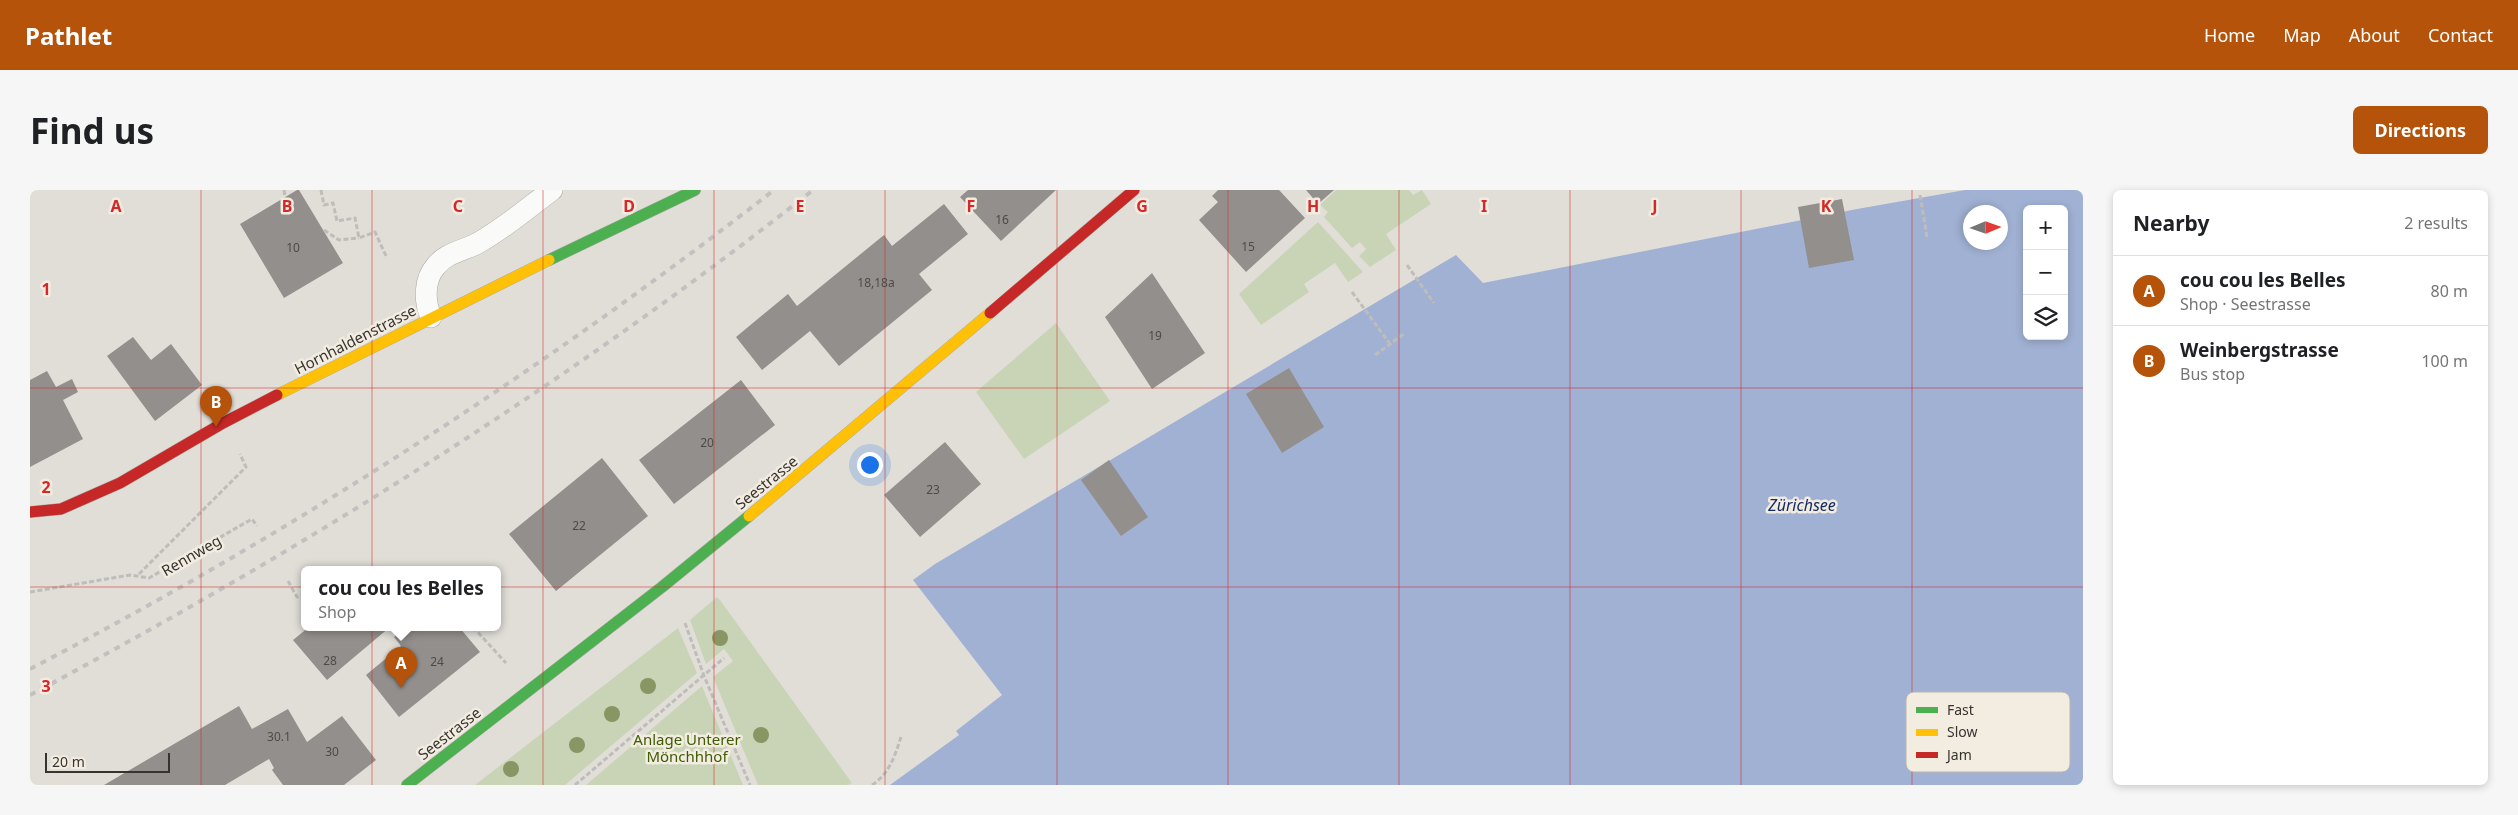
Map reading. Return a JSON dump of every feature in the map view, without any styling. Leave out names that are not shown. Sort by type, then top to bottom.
[{"type":"main road","name":"Hornhaldenstrasse","points":[[30,512],[61,509],[120,483],[223,422],[431,316],[695,190]]},
{"type":"main road","name":"Seestrasse","points":[[407,785],[662,587],[804,471],[1134,190]]},
{"type":"lane","points":[[431,316],[426,305],[426,287],[435,266],[449,254],[476,244],[552,190]]},
{"type":"path","points":[[284,190],[285,197]]},
{"type":"path","points":[[321,190],[324,205],[333,203],[337,222],[354,218],[359,238]]},
{"type":"path","points":[[1920,195],[1926,237]]},
{"type":"path","points":[[324,230],[339,240],[359,238],[374,232],[387,258]]},
{"type":"path","points":[[1407,265],[1434,303]]},
{"type":"path","points":[[1352,292],[1390,344]]},
{"type":"path","points":[[1375,355],[1405,333]]},
{"type":"path","points":[[139,574],[246,467],[223,422]]},
{"type":"path","name":"Rennweg","points":[[30,592],[139,574],[150,578],[252,519],[257,526]]},
{"type":"path","points":[[288,582],[297,597],[301,596]]},
{"type":"path","points":[[685,623],[704,676],[750,785]]},
{"type":"path","points":[[476,631],[528,691]]},
{"type":"path","points":[[575,785],[724,658]]},
{"type":"path","points":[[872,785],[881,779],[894,759],[901,737]]},
{"type":"green space","points":[[1336,190],[1409,190],[1413,195],[1422,190],[1431,204],[1386,234],[1396,250],[1370,267],[1359,256],[1366,249],[1360,242],[1352,248],[1324,217],[1328,212],[1320,205]]},
{"type":"green space","points":[[1318,222],[1363,272],[1348,282],[1335,263],[1304,284],[1309,292],[1261,325],[1239,294]]},
{"type":"green space","points":[[1056,323],[1110,401],[1024,459],[976,392]]},
{"type":"green space","points":[[717,597],[852,783],[848,785],[758,785],[713,677],[733,661],[724,649],[706,664],[690,620]]},
{"type":"green space","points":[[678,628],[697,673],[565,785],[475,785]]},
{"type":"green space","name":"Anlage Unterer Mönchhhof","points":[[702,686],[743,785],[586,785]]},
{"type":"water","name":"Zürichsee","points":[[1965,190],[2083,190],[2083,785],[890,785],[959,735],[956,731],[1002,695],[913,580],[935,564],[1456,255],[1483,283],[1857,209]]},
{"type":"building","points":[[299,190],[343,263],[284,298],[240,224]]},
{"type":"building","points":[[968,190],[1056,190],[1001,241],[960,197]]},
{"type":"building","points":[[1218,190],[1279,190],[1305,218],[1246,272],[1199,220],[1218,202],[1212,196]]},
{"type":"building","points":[[1306,190],[1334,190],[1318,204]]},
{"type":"building","points":[[1842,199],[1854,260],[1809,268],[1798,207]]},
{"type":"building","points":[[944,204],[968,234],[919,274],[932,290],[839,366],[810,331],[762,370],[736,337],[788,294],[797,306],[884,235],[892,246]]},
{"type":"building","points":[[1152,273],[1205,353],[1152,389],[1105,317]]},
{"type":"building","points":[[133,337],[151,360],[171,344],[202,385],[155,421],[107,356]]},
{"type":"building","points":[[1289,368],[1324,427],[1282,453],[1246,394]]},
{"type":"building","points":[[47,371],[56,387],[72,379],[78,392],[63,400],[83,439],[30,467],[30,380]]},
{"type":"building","points":[[741,380],[775,425],[674,504],[639,460]]},
{"type":"building","points":[[945,442],[981,484],[920,537],[884,495]]},
{"type":"building","points":[[602,458],[648,516],[556,591],[509,534]]},
{"type":"building","points":[[1109,460],[1148,517],[1121,536],[1081,480]]},
{"type":"building","points":[[304,631],[385,631],[327,680],[293,640]]},
{"type":"building","points":[[402,631],[462,631],[480,652],[399,717],[366,675],[401,646],[394,637]]},
{"type":"building","points":[[239,706],[252,729],[288,709],[307,742],[342,716],[376,760],[344,785],[283,785],[272,770],[274,768],[269,759],[225,785],[104,785]]},
{"type":"railway","points":[[30,669],[128,617],[224,562],[413,446],[596,322],[774,190]]},
{"type":"railway","points":[[30,695],[234,582],[433,460],[626,330],[813,190]]},
{"type":"traffic: fast","points":[[549,260],[695,190]]},
{"type":"traffic: fast","points":[[407,785],[662,587],[749,516]]},
{"type":"traffic: slow","points":[[277,395],[549,260]]},
{"type":"traffic: slow","points":[[749,516],[990,313]]},
{"type":"traffic: jam","points":[[990,313],[1134,190]]},
{"type":"traffic: jam","points":[[30,512],[61,509],[120,483],[223,423],[277,395]]},
{"type":"place","name":"Weinbergstrasse","points":[[216,427]]},
{"type":"place","name":"cou cou les Belles","points":[[401,688]]}]
